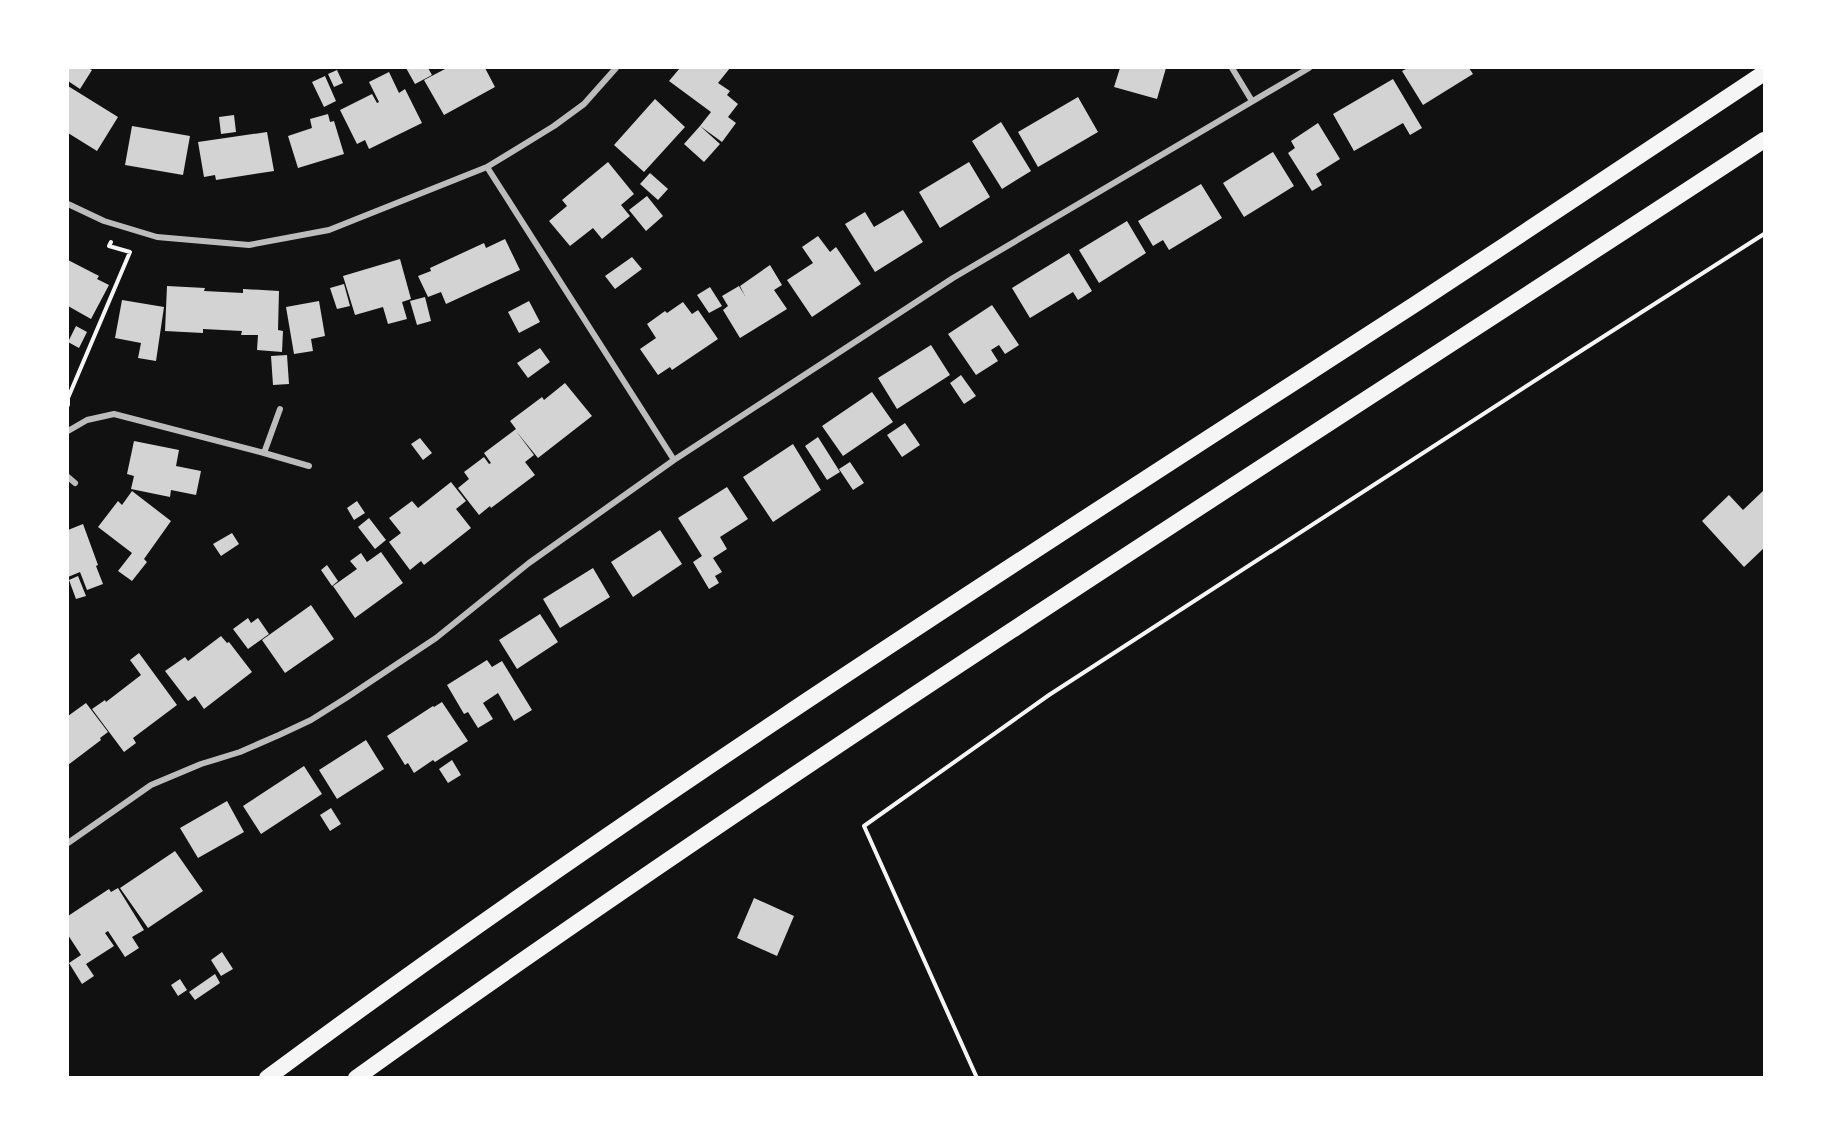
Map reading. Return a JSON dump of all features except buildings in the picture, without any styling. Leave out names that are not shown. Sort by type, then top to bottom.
[{"type":"highway","points":[[267,1077],[471,931],[803,704],[1764,73]]},
{"type":"highway","points":[[356,1077],[627,886],[820,757],[1764,140]]},
{"type":"street","points":[[68,204],[104,220],[158,237],[249,245],[329,230],[487,167],[554,126],[584,104],[616,68]]},
{"type":"street","points":[[1232,68],[1252,101]]},
{"type":"street","points":[[68,843],[151,785],[201,764],[240,752],[311,720],[436,638],[529,563],[674,460],[953,278],[1309,68]]},
{"type":"street","points":[[487,167],[674,460]]},
{"type":"street","points":[[264,453],[280,409]]},
{"type":"street","points":[[68,431],[87,420],[114,414],[309,466]]},
{"type":"street","points":[[68,477],[75,483]]},
{"type":"path","points":[[977,1077],[864,826],[1049,695],[1764,234]]},
{"type":"path","points":[[68,405],[127,260]]}]
